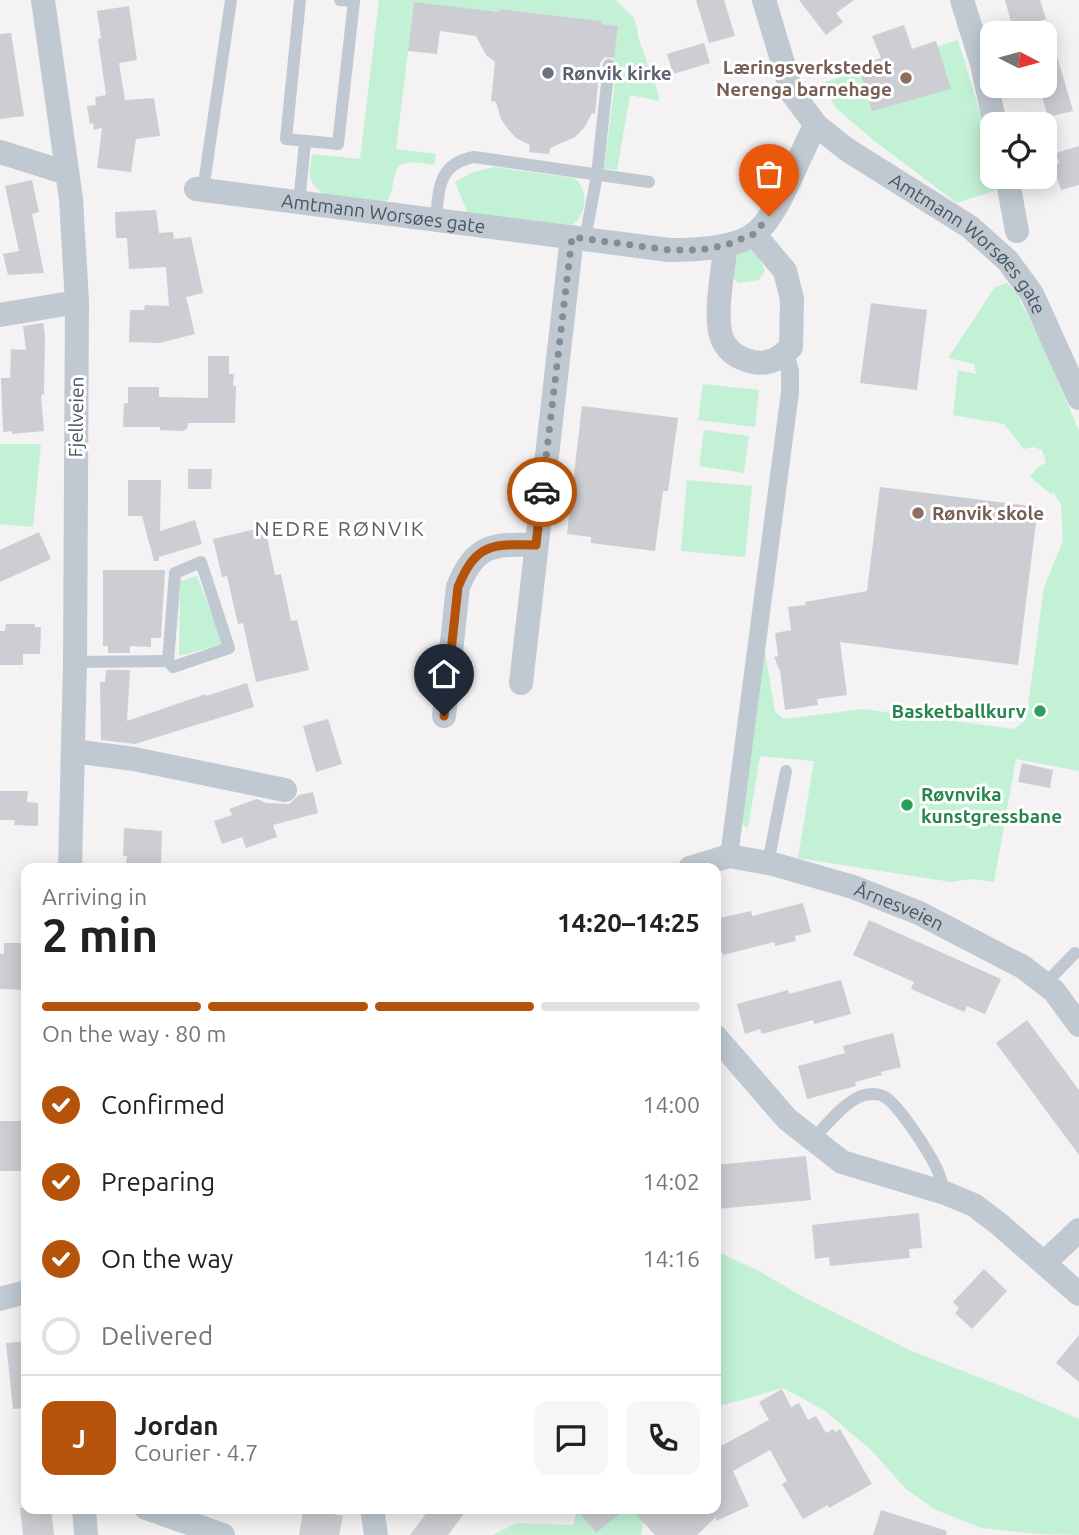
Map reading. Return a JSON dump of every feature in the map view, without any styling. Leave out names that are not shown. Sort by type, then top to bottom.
[{"type":"street","name":"Fjellveien","points":[[43,0],[67,173],[77,302],[75,662],[70,863]]},
{"type":"street","name":"Amtmann Worsøes gate","points":[[764,0],[792,93],[816,125],[846,149],[970,227],[1008,261],[1032,294],[1079,398]]},
{"type":"street","points":[[962,0],[982,65],[992,112]]},
{"type":"street","points":[[726,245],[720,281],[722,340],[733,355],[751,361],[765,363],[780,358],[791,346],[792,299],[785,271],[754,234],[769,216],[787,186],[816,125]]},
{"type":"street","points":[[0,152],[67,173]]},
{"type":"street","name":"Amtmann Worsøes gate","points":[[199,189],[669,250],[700,250],[726,245],[754,234]]},
{"type":"street","points":[[1009,189],[1017,231]]},
{"type":"street","points":[[521,683],[536,545],[578,238]]},
{"type":"street","points":[[0,315],[77,302]]},
{"type":"street","points":[[729,856],[790,392],[790,371],[785,352]]},
{"type":"street","points":[[444,716],[458,587],[464,571],[472,558],[483,550],[500,545],[536,545]]},
{"type":"street","points":[[73,751],[134,759],[285,790]]},
{"type":"street","name":"Årnesveien","points":[[706,863],[729,856],[768,863],[853,887],[919,913],[1023,967],[1054,991],[1079,1025]]},
{"type":"street","points":[[721,1043],[787,1119],[842,1162],[945,1193],[974,1205],[1079,1294]]},
{"type":"street","points":[[1044,1263],[1079,1230]]},
{"type":"street","points":[[0,1299],[21,1293]]},
{"type":"street","points":[[84,1514],[86,1535]]},
{"type":"street","points":[[163,1514],[223,1535]]},
{"type":"street","points":[[373,1514],[376,1535]]},
{"type":"lane","points":[[199,189],[231,0]]},
{"type":"lane","points":[[300,0],[286,139],[338,144],[354,1],[340,0]]},
{"type":"lane","points":[[578,238],[597,175],[610,65]]},
{"type":"lane","points":[[299,202],[305,142]]},
{"type":"lane","points":[[436,219],[446,170],[461,160],[485,157],[649,181]]},
{"type":"lane","points":[[201,562],[229,648],[173,667],[168,660],[175,573],[201,562]]},
{"type":"lane","points":[[75,662],[168,660]]},
{"type":"lane","points":[[768,863],[786,771]]},
{"type":"lane","points":[[1045,984],[1075,953]]},
{"type":"lane","points":[[812,1140],[859,1097],[871,1094],[883,1096],[917,1136],[937,1168],[945,1193]]},
{"type":"green space","points":[[379,0],[616,0],[633,17],[659,101],[630,95],[617,170],[604,169],[617,66],[613,65],[617,26],[601,24],[601,21],[500,9],[499,12],[414,3],[396,149],[436,154],[434,165],[412,162],[400,166],[391,194],[384,203],[329,195],[313,185],[310,174],[312,154],[360,159]]},
{"type":"green space","points":[[958,40],[980,113],[980,189],[1000,189],[957,203],[873,140],[836,108],[822,83]]},
{"type":"green space","points":[[494,167],[574,178],[583,189],[584,202],[580,216],[571,226],[468,214],[455,182],[473,172]]},
{"type":"green space","points":[[751,250],[757,253],[765,270],[759,280],[738,283],[730,275],[733,260],[737,255]]},
{"type":"green space","points":[[1007,283],[1017,294],[1047,355],[1079,431],[1079,771],[1016,759],[994,882],[971,879],[951,882],[798,858],[814,761],[760,756],[748,828],[739,823],[764,645],[775,712],[784,719],[863,709],[1014,729],[1026,720],[1044,587],[1063,541],[1061,505],[1054,493],[1051,494],[1030,477],[1039,466],[1046,463],[1042,450],[1033,447],[1024,449],[1004,424],[953,415],[958,370],[976,374],[974,364],[948,358],[995,287]]},
{"type":"green space","points":[[703,384],[759,390],[755,427],[698,420]]},
{"type":"green space","points":[[704,430],[749,436],[744,473],[699,466]]},
{"type":"green space","points":[[0,444],[41,444],[33,527],[0,524]]},
{"type":"green space","points":[[687,480],[752,486],[745,557],[681,551]]},
{"type":"green space","points":[[197,576],[223,644],[179,656],[180,581]]},
{"type":"green space","points":[[721,1253],[909,1350],[1079,1419],[1079,1535],[981,1528],[936,1510],[906,1489],[871,1450],[824,1410],[783,1388],[721,1406]]},
{"type":"green space","points":[[576,1514],[645,1514],[641,1535],[493,1535],[516,1523],[573,1525]]},
{"type":"building","points":[[696,0],[724,0],[735,36],[709,43]]},
{"type":"building","points":[[799,0],[854,0],[836,13],[843,22],[826,35]]},
{"type":"building","points":[[1005,0],[1040,0],[1046,19],[1011,21]]},
{"type":"building","name":"Rønvik kirke","points":[[414,2],[499,12],[500,9],[601,21],[601,24],[618,26],[614,58],[605,57],[600,63],[595,114],[592,113],[584,128],[575,137],[550,148],[549,154],[529,152],[530,145],[516,138],[508,129],[501,119],[496,102],[491,101],[495,62],[486,55],[476,36],[440,31],[437,54],[408,51]]},
{"type":"building","points":[[129,6],[137,60],[119,63],[125,100],[154,98],[160,136],[136,139],[131,172],[97,168],[102,128],[94,130],[93,123],[90,124],[87,106],[96,105],[95,97],[106,95],[97,11]]},
{"type":"building","points":[[904,25],[912,49],[936,41],[951,89],[872,111],[858,65],[881,58],[872,36]]},
{"type":"building","points":[[11,33],[24,116],[0,119],[0,34]]},
{"type":"building","points":[[704,43],[710,63],[673,74],[667,54]]},
{"type":"building","points":[[1057,56],[1073,111],[1057,115],[1057,112],[1047,112],[1042,98],[1057,98]]},
{"type":"building","points":[[1079,146],[1079,185],[1061,190],[1057,178],[1057,153]]},
{"type":"building","points":[[32,180],[39,212],[32,214],[44,273],[8,275],[3,254],[19,251],[5,186]]},
{"type":"building","points":[[156,210],[159,233],[173,232],[174,239],[191,237],[203,293],[186,297],[195,334],[159,343],[129,342],[130,310],[144,310],[145,305],[169,306],[166,267],[129,269],[127,238],[116,238],[115,212]]},
{"type":"building","points":[[871,303],[927,310],[917,390],[860,383]]},
{"type":"building","points":[[43,323],[44,394],[41,395],[44,431],[12,434],[12,431],[3,432],[1,378],[10,378],[11,349],[26,350],[23,326]]},
{"type":"building","points":[[208,356],[229,356],[229,374],[234,374],[233,386],[236,386],[235,423],[188,423],[187,429],[182,431],[160,430],[160,427],[123,427],[128,387],[159,387],[159,397],[208,398]]},
{"type":"building","points":[[582,406],[678,418],[668,491],[663,491],[655,551],[591,543],[591,537],[567,534]]},
{"type":"building","points":[[188,469],[212,469],[211,489],[188,489]]},
{"type":"building","points":[[128,480],[161,480],[160,531],[195,520],[202,544],[159,557],[159,561],[154,561],[142,516],[128,516]]},
{"type":"building","points":[[880,487],[1038,507],[1018,665],[840,642],[847,695],[817,699],[818,705],[785,710],[780,671],[774,657],[778,656],[775,633],[791,630],[788,607],[867,591]]},
{"type":"building","points":[[265,527],[275,575],[281,574],[291,621],[297,620],[309,670],[256,682],[243,623],[238,624],[227,576],[222,577],[213,539]]},
{"type":"building","points":[[39,532],[51,559],[0,582],[0,550]]},
{"type":"building","points":[[103,570],[165,570],[161,638],[151,638],[151,647],[130,646],[130,653],[108,653],[108,646],[103,646]]},
{"type":"building","points":[[6,624],[35,624],[35,627],[41,627],[40,654],[23,654],[23,665],[0,665],[0,631],[5,631]]},
{"type":"building","points":[[106,670],[130,670],[127,721],[247,683],[254,707],[135,744],[101,740],[100,682],[105,682]]},
{"type":"building","points":[[328,719],[342,764],[316,772],[303,726]]},
{"type":"building","points":[[1022,763],[1053,770],[1050,788],[1018,782]]},
{"type":"building","points":[[0,791],[28,791],[27,802],[38,803],[38,826],[14,825],[15,820],[0,820]]},
{"type":"building","points":[[313,792],[318,813],[273,825],[277,837],[246,848],[242,837],[222,844],[214,821],[232,815],[229,809],[257,799],[266,803],[289,804],[299,795]]},
{"type":"building","points":[[124,828],[162,831],[161,863],[126,863],[127,856],[123,856]]},
{"type":"building","points":[[803,903],[811,932],[795,936],[796,941],[775,946],[774,942],[723,955],[721,918],[751,911],[752,916]]},
{"type":"building","points":[[869,920],[1001,979],[985,1014],[967,1006],[964,1012],[911,989],[914,982],[853,955]]},
{"type":"building","points":[[4,943],[21,943],[21,990],[0,989],[0,954],[4,954]]},
{"type":"building","points":[[841,980],[851,1014],[814,1024],[813,1020],[762,1034],[760,1029],[745,1034],[737,1004],[788,990],[789,994]]},
{"type":"building","points":[[1027,1020],[1079,1090],[1079,1155],[996,1043]]},
{"type":"building","points":[[893,1033],[901,1067],[855,1082],[856,1086],[807,1099],[798,1066],[845,1053],[843,1046]]},
{"type":"building","points":[[0,1121],[21,1121],[21,1171],[0,1171]]},
{"type":"building","points":[[806,1156],[811,1200],[721,1209],[721,1164]]},
{"type":"building","points":[[919,1213],[922,1248],[909,1249],[910,1258],[830,1266],[829,1257],[815,1259],[812,1225]]},
{"type":"building","points":[[984,1269],[1007,1291],[972,1329],[955,1313],[959,1308],[953,1302]]},
{"type":"building","points":[[1079,1335],[1079,1382],[1056,1363]]},
{"type":"building","points":[[21,1342],[21,1408],[13,1409],[6,1343]]},
{"type":"building","points":[[782,1389],[791,1407],[799,1403],[808,1420],[816,1416],[826,1433],[840,1429],[872,1484],[803,1519],[782,1484],[787,1481],[770,1450],[733,1471],[749,1506],[716,1521],[716,1517],[697,1535],[655,1535],[636,1514],[721,1514],[721,1446],[769,1420],[759,1402]]},
{"type":"building","points":[[20,1508],[21,1514],[52,1514],[54,1535],[23,1535]]},
{"type":"building","points":[[881,1510],[947,1531],[946,1535],[873,1535]]},
{"type":"building","points":[[302,1514],[343,1516],[339,1535],[299,1535]]},
{"type":"building","points":[[426,1514],[464,1514],[448,1535],[410,1535]]},
{"type":"building","points":[[581,1514],[620,1514],[596,1533]]},
{"type":"way so far","points":[[542,492],[572,237],[669,250],[700,250],[726,245],[754,234],[769,216]]},
{"type":"place","name":"Rønvik kirke","points":[[548,73]]},
{"type":"place","name":"Læringsverkstedet Nerenga barnehage","points":[[906,78]]},
{"type":"place","name":"Rønvik skole","points":[[918,513]]},
{"type":"place","name":"Basketballkurv","points":[[1040,711]]},
{"type":"place","name":"Røvnvika kunstgressbane","points":[[907,805]]},
{"type":"district","name":"NEDRE RØNVIK","points":[[340,529]]},
{"type":"route","points":[[444,716],[458,587],[464,571],[472,558],[483,550],[500,545],[536,545],[542,492]]}]
